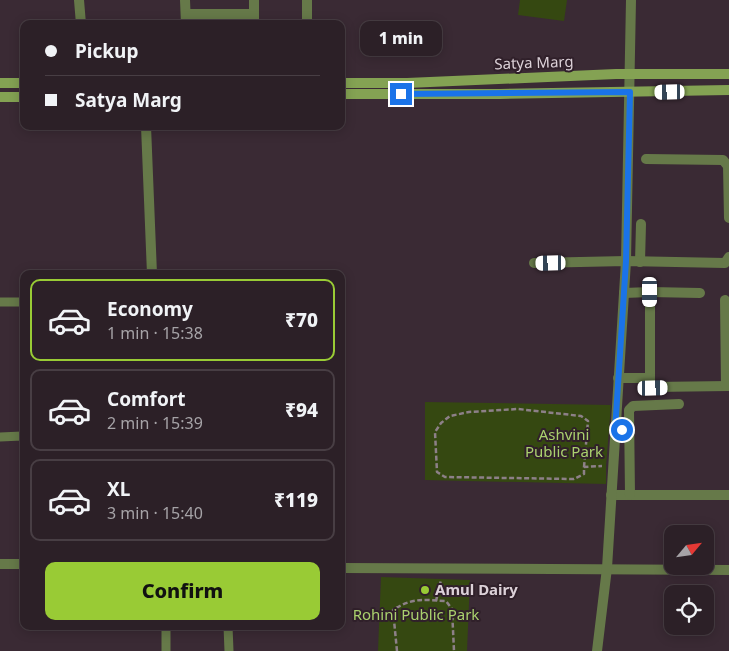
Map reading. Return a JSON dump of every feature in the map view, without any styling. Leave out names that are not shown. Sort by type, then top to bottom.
[{"type":"main road","name":"Satya Marg","points":[[345,83],[407,83],[630,74],[729,74]]},
{"type":"main road","points":[[0,83],[20,82]]},
{"type":"main road","name":"Satya Marg","points":[[345,94],[729,90]]},
{"type":"main road","points":[[0,97],[20,97]]},
{"type":"street","points":[[79,0],[81,20]]},
{"type":"street","points":[[185,0],[186,19],[254,19],[254,0]]},
{"type":"street","points":[[307,0],[307,20]]},
{"type":"street","points":[[597,651],[607,568],[626,261],[631,0]]},
{"type":"street","points":[[146,130],[152,270]]},
{"type":"street","points":[[646,159],[723,160],[728,166],[729,218]]},
{"type":"street","points":[[640,224],[640,262]]},
{"type":"street","points":[[534,263],[626,261],[725,263],[729,257]]},
{"type":"street","points":[[650,292],[650,385],[653,388],[727,386],[725,300]]},
{"type":"street","points":[[624,293],[700,293]]},
{"type":"street","points":[[618,378],[650,378]]},
{"type":"street","points":[[630,495],[629,410],[634,406],[680,404]]},
{"type":"street","points":[[615,431],[629,431]]},
{"type":"street","points":[[611,495],[729,495]]},
{"type":"street","points":[[0,564],[20,564]]},
{"type":"street","points":[[345,568],[729,570]]},
{"type":"lane","points":[[0,302],[20,302]]},
{"type":"lane","points":[[0,436],[20,436]]},
{"type":"lane","points":[[166,630],[166,651]]},
{"type":"lane","points":[[228,630],[229,651]]},
{"type":"path","points":[[518,410],[581,416],[588,421],[584,467],[584,474],[574,478],[445,477],[437,472],[435,432],[441,423],[450,416],[469,412],[518,410]]},
{"type":"path","points":[[584,467],[606,466]]},
{"type":"path","points":[[436,601],[441,579],[440,568]]},
{"type":"path","points":[[397,651],[393,610],[415,600],[446,601],[452,609],[454,651]]},
{"type":"green space","points":[[520,0],[567,0],[564,21],[518,15]]},
{"type":"green space","name":"Ashvini Public Park","points":[[425,402],[611,405],[606,484],[425,480]]},
{"type":"green space","name":"Rohini Public Park","points":[[381,577],[470,580],[467,651],[378,651]]},
{"type":"place","name":"Amul Dairy","points":[[425,590]]},
{"type":"route","points":[[401,94],[630,92],[626,261],[615,431],[622,430]]}]
